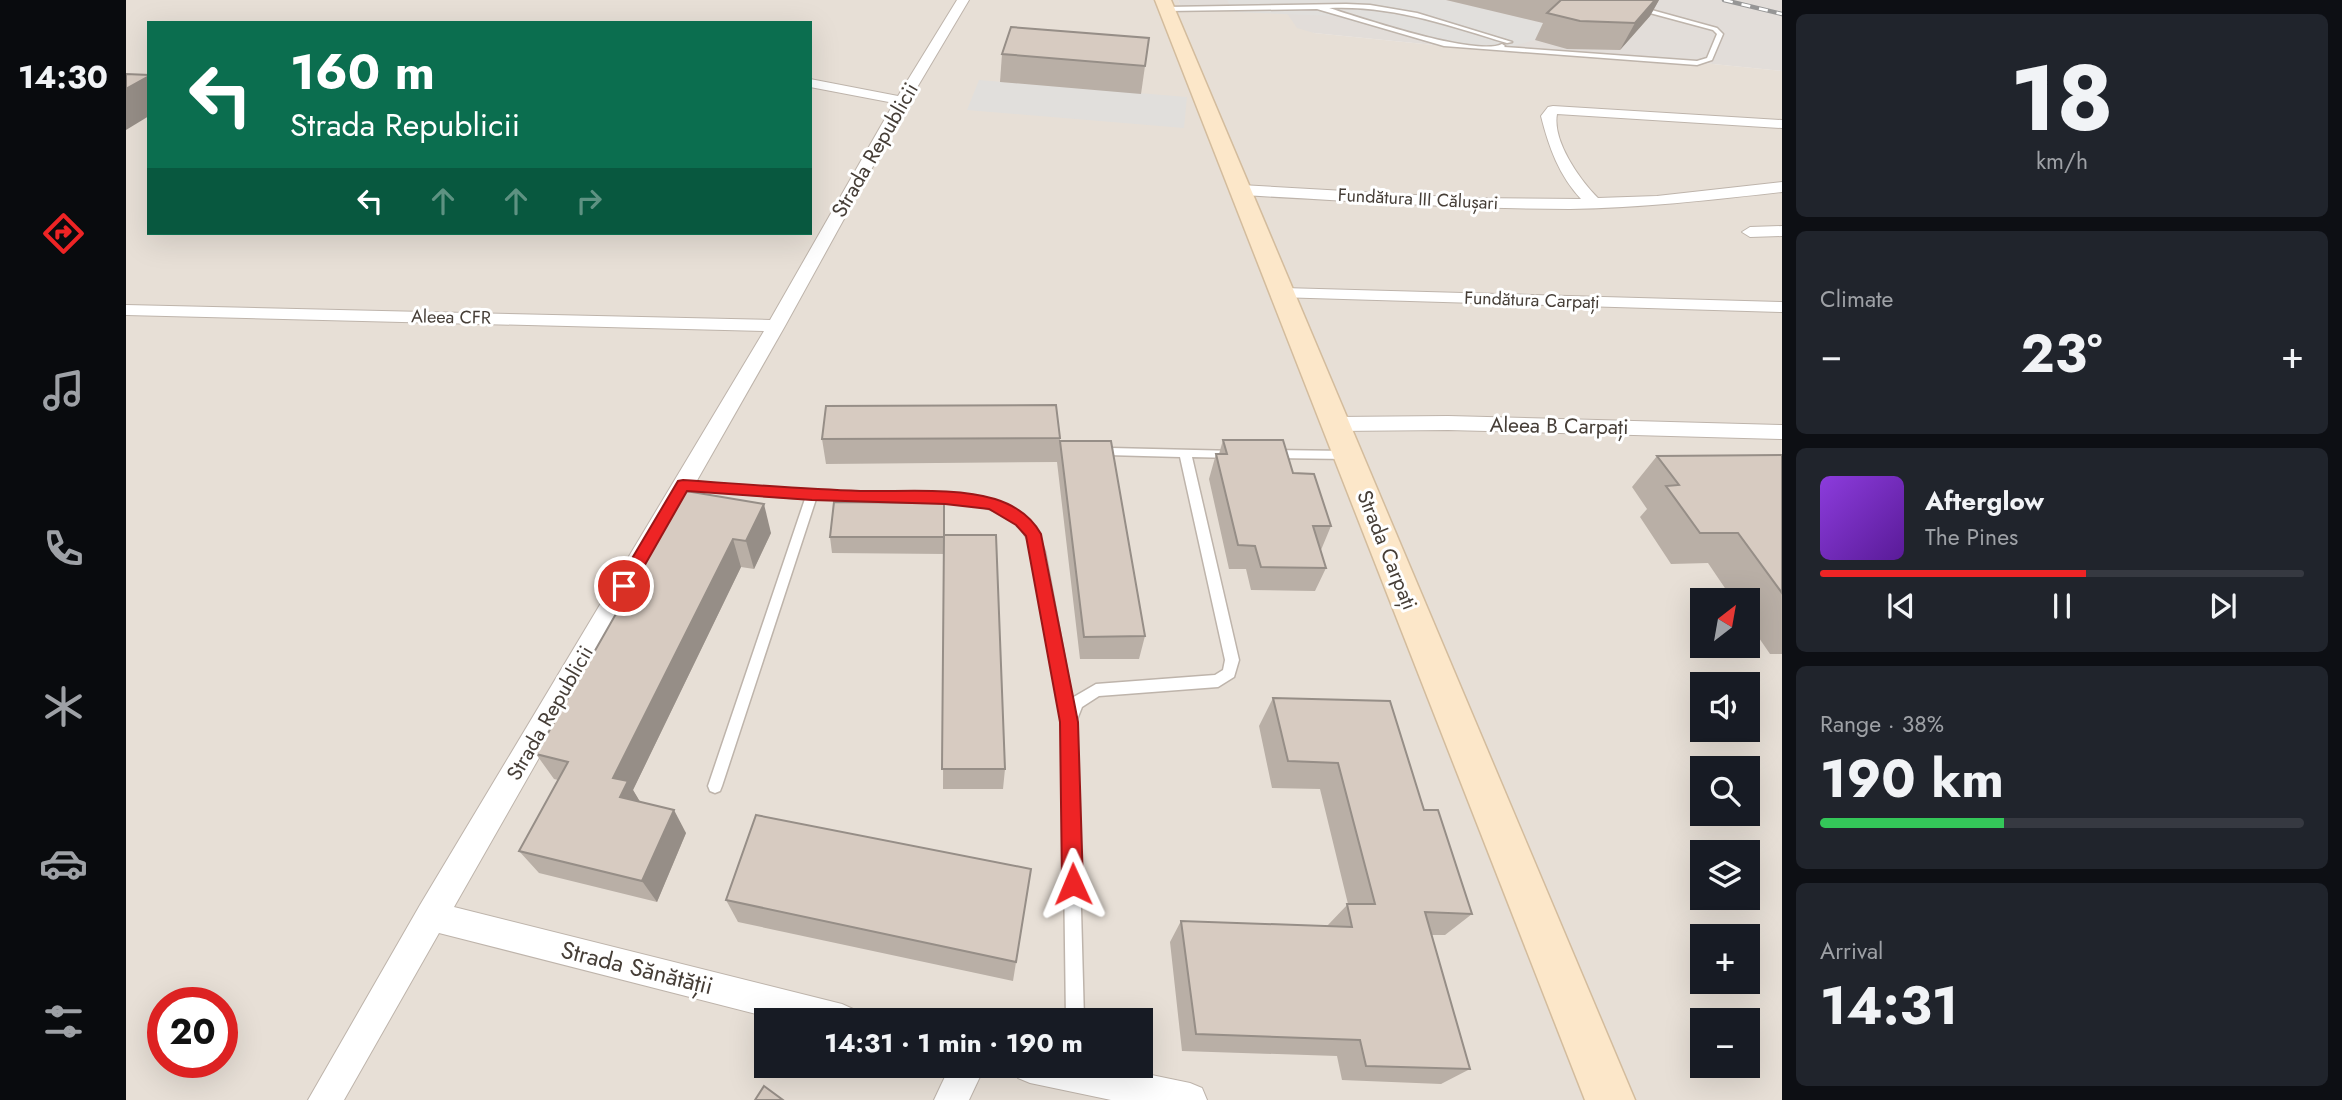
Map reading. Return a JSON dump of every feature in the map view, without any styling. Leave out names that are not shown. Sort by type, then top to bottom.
[{"type":"street","name":"Strada Republicii","points":[[325,1100],[963,0]]},
{"type":"street","name":"Strada Carpați","points":[[1165,4],[1610,1100]]},
{"type":"street","points":[[812,83],[902,101]]},
{"type":"street","points":[[1594,203],[1576,186],[1560,161],[1548,116],[1553,110],[1782,124]]},
{"type":"street","name":"Fundătura III Călușari","points":[[1241,190],[1468,203],[1594,203],[1657,201],[1782,187]]},
{"type":"street","points":[[1750,232],[1782,231]]},
{"type":"street","name":"Fundătura Carpați","points":[[1283,293],[1782,307]]},
{"type":"street","name":"Aleea CFR","points":[[126,310],[776,326]]},
{"type":"street","name":"Aleea B Carpați","points":[[1342,439],[1448,423],[1782,432]]},
{"type":"street","name":"Strada Sănătății","points":[[431,916],[795,1008]]},
{"type":"street","points":[[951,1100],[962,1078]]},
{"type":"street","points":[[1104,1078],[1190,1100]]},
{"type":"lane","points":[[1234,0],[1240,8]]},
{"type":"lane","points":[[1165,4],[1240,8],[1362,4],[1402,11],[1509,42],[1498,49]]},
{"type":"lane","points":[[1317,7],[1419,38],[1498,49],[1697,63],[1710,59],[1720,34],[1715,29],[1627,6]]},
{"type":"lane","points":[[1265,454],[1342,439]]},
{"type":"lane","points":[[1111,453],[1252,454]]},
{"type":"lane","points":[[1069,722],[1076,703],[1096,690],[1218,681],[1228,673],[1232,660],[1185,453]]},
{"type":"lane","points":[[683,485],[812,495],[970,500],[991,504],[1022,520],[1033,534],[1039,552],[1069,722],[1075,1008]]},
{"type":"lane","points":[[715,786],[812,495]]},
{"type":"shaded area","points":[[126,0],[1178,0],[1181,7],[1285,9],[1314,33],[1504,52],[1623,55],[1782,71],[1782,1100],[126,1100]]},
{"type":"shaded area","points":[[1178,0],[1782,0],[1782,71],[1623,55],[1504,52],[1314,33],[1297,28],[1284,9],[1181,7]]},
{"type":"shaded area","points":[[1227,0],[1446,0],[1550,25],[1535,40],[1499,50],[1411,38],[1333,16],[1234,12]]},
{"type":"shaded area","points":[[979,80],[1187,97],[1184,128],[967,110]]},
{"type":"building","points":[[1561,0],[1655,0],[1635,23],[1580,21],[1547,13]]},
{"type":"building","points":[[1011,27],[1149,38],[1145,66],[1002,54]]},
{"type":"building","points":[[126,74],[147,75],[147,77],[126,89]]},
{"type":"building","points":[[1056,405],[1060,438],[822,439],[826,406]]},
{"type":"building","points":[[1223,440],[1283,440],[1293,473],[1314,474],[1331,526],[1313,526],[1326,568],[1261,567],[1255,546],[1238,545],[1216,454],[1227,454]]},
{"type":"building","points":[[1060,441],[1111,441],[1145,636],[1084,637]]},
{"type":"building","points":[[1782,455],[1782,593],[1738,533],[1700,533],[1666,486],[1679,485],[1657,456]]},
{"type":"building","points":[[686,491],[764,504],[746,541],[733,539],[613,778],[628,781],[620,797],[674,810],[642,881],[519,851],[568,762],[536,754]]},
{"type":"building","points":[[834,502],[944,503],[944,537],[830,537]]},
{"type":"building","points":[[944,535],[996,535],[1005,769],[942,769]]},
{"type":"building","points":[[1273,698],[1390,701],[1424,810],[1438,810],[1472,914],[1425,912],[1470,1069],[1366,1066],[1360,1040],[1196,1034],[1181,921],[1352,927],[1347,904],[1375,904],[1338,763],[1288,761]]},
{"type":"building","points":[[756,815],[1031,869],[1016,962],[726,900]]},
{"type":"building","points":[[764,1086],[783,1100],[755,1100]]},
{"type":"railway","points":[[1724,0],[1782,14]]},
{"type":"route","points":[[624,586],[683,485],[812,495],[970,500],[991,504],[1022,520],[1033,534],[1039,552],[1069,722],[1073,884]]}]
